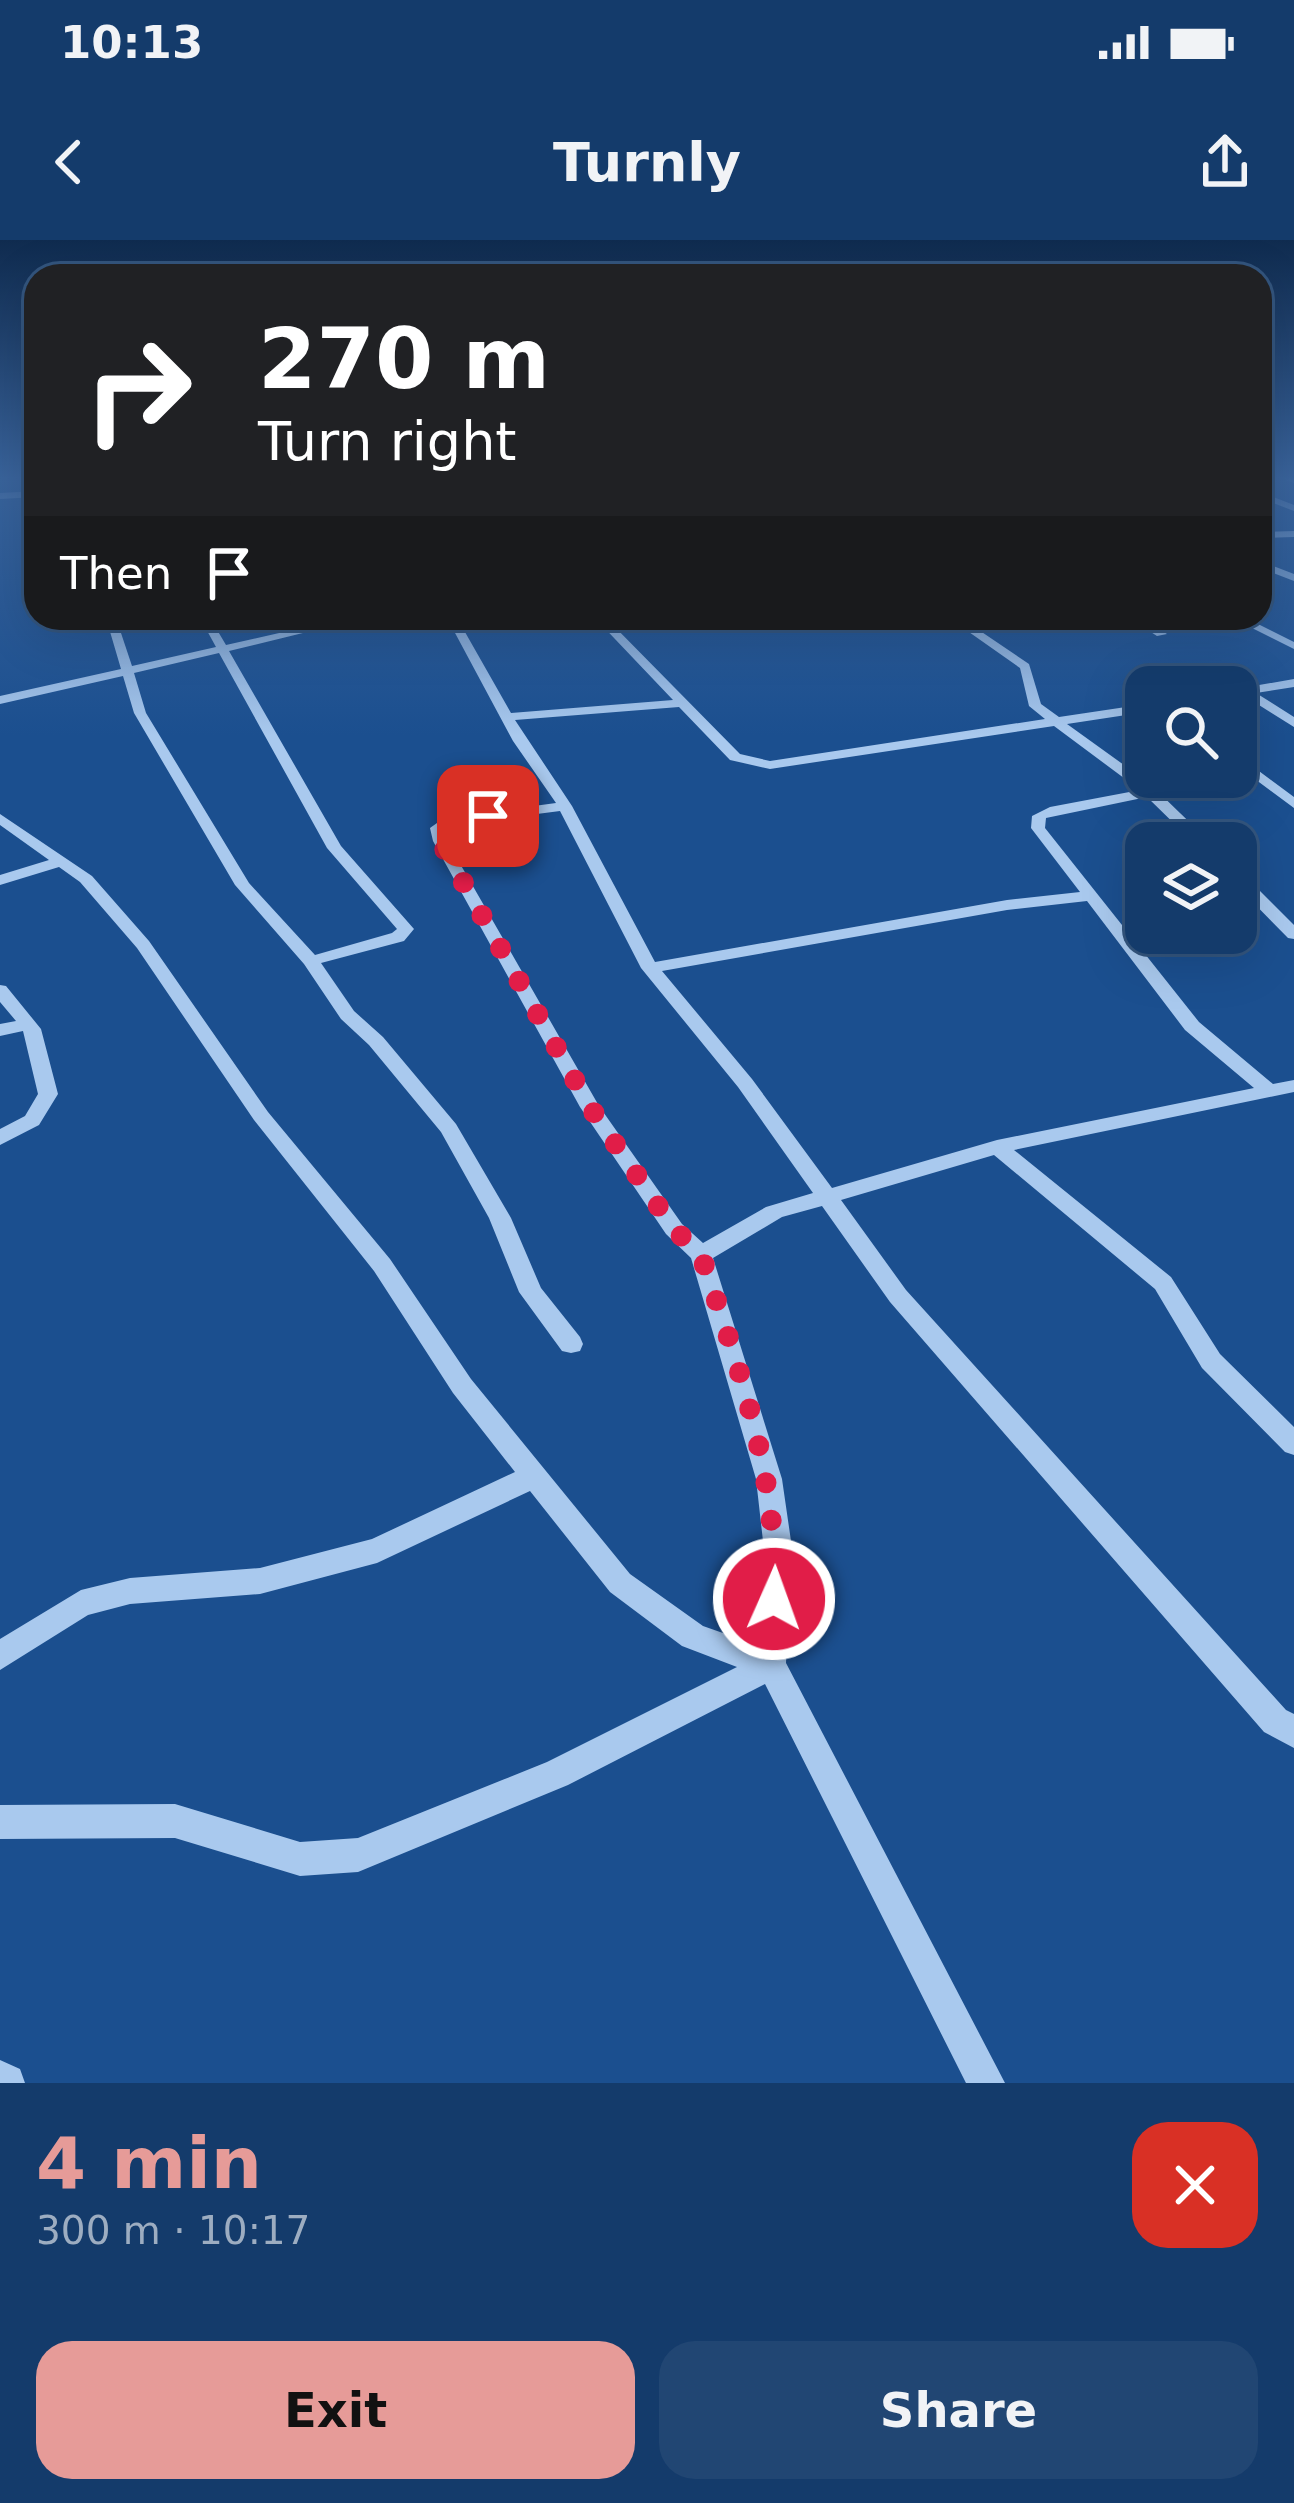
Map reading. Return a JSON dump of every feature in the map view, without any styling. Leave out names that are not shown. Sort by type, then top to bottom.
[{"type":"street","points":[[114,630],[140,713],[243,885],[311,962],[347,1015],[376,1041],[449,1130],[500,1219],[531,1292],[572,1344]]},
{"type":"street","points":[[212,630],[335,848],[406,929],[398,938],[311,962]]},
{"type":"street","points":[[0,700],[308,630]]},
{"type":"street","points":[[459,630],[506,717],[565,806],[650,968],[830,1196],[898,1296],[1180,1618],[1275,1720],[1294,1732]]},
{"type":"street","points":[[611,630],[735,757],[770,765],[1125,711]]},
{"type":"street","points":[[972,630],[1025,666],[1035,706],[1125,773]]},
{"type":"street","points":[[1154,630],[1161,634]]},
{"type":"street","points":[[1261,630],[1294,646]]},
{"type":"street","points":[[1257,690],[1294,683]]},
{"type":"street","points":[[1257,702],[1294,723]]},
{"type":"street","points":[[506,717],[679,704]]},
{"type":"street","points":[[1257,775],[1294,804]]},
{"type":"street","points":[[1125,797],[1039,816],[1037,828],[1192,1026],[1268,1090]]},
{"type":"street","points":[[1156,798],[1181,822]]},
{"type":"street","points":[[565,806],[449,821],[437,828],[440,841],[590,1107],[674,1229],[701,1255],[769,1479],[777,1541],[771,1666],[986,2083]]},
{"type":"street","points":[[0,818],[63,861],[143,945],[260,1116],[382,1265],[462,1386],[620,1583],[694,1636],[771,1666]]},
{"type":"street","points":[[0,880],[63,861]]},
{"type":"street","points":[[650,968],[1007,905],[1089,896]]},
{"type":"street","points":[[1257,897],[1294,934]]},
{"type":"street","points":[[0,990],[29,1024],[48,1094],[32,1120],[0,1138]]},
{"type":"street","points":[[0,1030],[29,1024]]},
{"type":"street","points":[[701,1255],[774,1212],[997,1147],[1294,1086]]},
{"type":"street","points":[[997,1147],[1162,1282],[1211,1361],[1294,1444]]},
{"type":"street","points":[[0,1656],[81,1603],[130,1592],[260,1581],[377,1550],[534,1476]]},
{"type":"street","points":[[0,1822],[175,1820],[300,1858],[358,1855],[557,1774],[771,1666]]},
{"type":"route","points":[[488,816],[449,821],[437,828],[440,841],[590,1107],[674,1229],[701,1255],[769,1479],[777,1541],[774,1599]]}]
